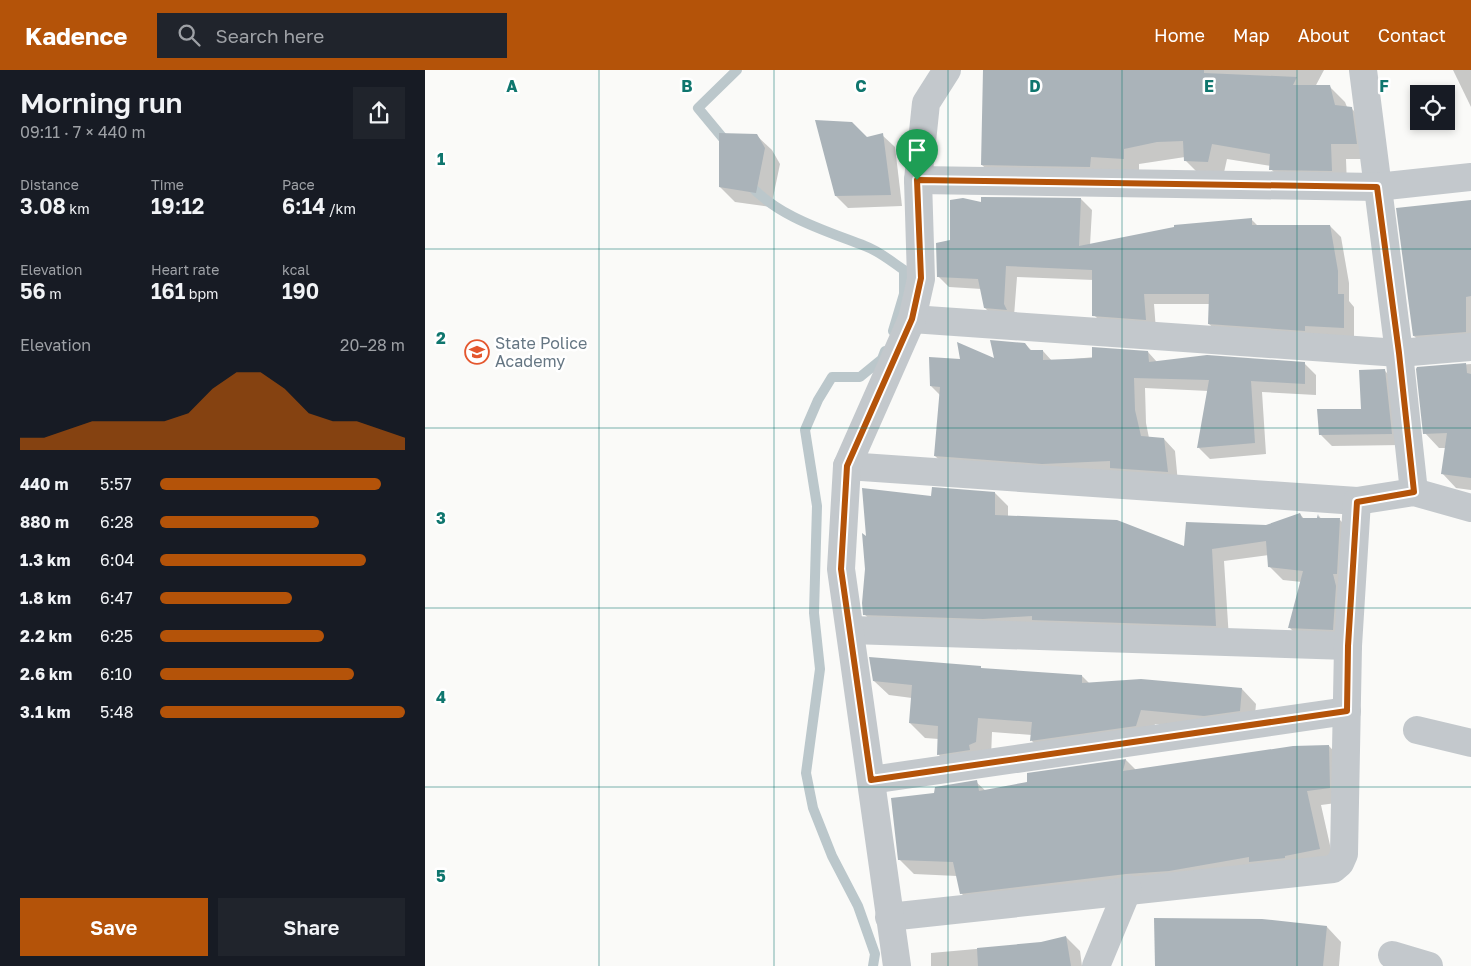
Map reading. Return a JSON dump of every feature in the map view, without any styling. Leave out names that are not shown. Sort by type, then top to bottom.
[{"type":"street","points":[[897,966],[841,569],[847,466],[912,319],[921,278],[917,180],[926,103],[947,70]]},
{"type":"street","points":[[1363,70],[1399,353],[1414,492]]},
{"type":"street","points":[[917,180],[1377,187],[1471,177]]},
{"type":"street","points":[[912,319],[1399,353],[1471,347]]},
{"type":"street","points":[[847,466],[1357,502],[1414,492],[1471,508]]},
{"type":"street","points":[[889,916],[1333,869],[1340,864],[1344,854],[1348,646],[1357,502]]},
{"type":"street","points":[[851,630],[1348,646]]},
{"type":"street","points":[[871,780],[1347,711]]},
{"type":"street","points":[[1417,730],[1471,743]]},
{"type":"street","points":[[1096,966],[1128,890]]},
{"type":"street","points":[[1392,955],[1429,966]]},
{"type":"building","points":[[983,70],[1204,70],[1204,73],[1297,77],[1293,85],[1330,85],[1335,105],[1352,107],[1357,144],[1331,144],[1332,171],[1269,170],[1270,154],[1212,144],[1208,162],[1184,161],[1183,141],[1157,142],[1124,149],[1124,159],[1091,157],[1090,167],[981,165]]},
{"type":"building","points":[[815,120],[852,122],[867,137],[883,133],[891,195],[835,196]]},
{"type":"building","points":[[719,133],[757,134],[765,148],[756,193],[719,187]]},
{"type":"building","points":[[981,197],[1081,198],[1079,246],[1174,227],[1174,225],[1252,218],[1252,225],[1330,225],[1338,271],[1338,294],[1344,294],[1344,328],[1305,326],[1305,331],[1208,324],[1209,294],[1144,294],[1146,320],[1092,316],[1092,270],[1006,266],[1004,304],[1007,310],[984,308],[978,279],[937,277],[936,243],[950,240],[950,200],[963,198],[981,202]]},
{"type":"building","points":[[1471,200],[1471,296],[1466,297],[1466,332],[1413,336],[1396,208]]},
{"type":"building","points":[[990,340],[1025,343],[1030,350],[1043,350],[1043,360],[1092,358],[1092,347],[1148,351],[1149,362],[1207,355],[1305,362],[1305,384],[1251,381],[1255,443],[1197,448],[1209,380],[1134,378],[1135,410],[1141,436],[1164,438],[1168,472],[1110,468],[1110,461],[1042,464],[934,456],[940,387],[930,386],[929,357],[960,359],[957,342],[994,358]]},
{"type":"building","points":[[1466,363],[1467,373],[1471,374],[1471,478],[1441,474],[1447,433],[1423,434],[1416,369],[1417,367]]},
{"type":"building","points":[[1385,369],[1392,434],[1319,435],[1317,409],[1361,409],[1359,370]]},
{"type":"building","points":[[932,487],[995,492],[995,515],[1117,520],[1184,546],[1186,522],[1266,525],[1300,513],[1302,518],[1317,518],[1318,514],[1319,518],[1340,518],[1337,574],[1333,574],[1336,586],[1333,630],[1288,628],[1303,571],[1268,567],[1266,541],[1212,549],[1216,626],[1032,620],[1032,616],[983,619],[863,615],[862,603],[865,569],[862,533],[866,536],[862,488],[931,496]]},
{"type":"building","points":[[869,657],[981,666],[981,668],[1082,675],[1082,683],[1141,679],[1242,688],[1240,711],[1204,716],[1141,710],[1136,726],[1030,741],[1032,722],[978,718],[976,742],[969,745],[970,750],[937,755],[938,726],[909,723],[912,685],[873,681]]},
{"type":"building","points":[[1329,745],[1330,788],[1307,791],[1320,849],[1285,856],[1285,858],[1249,862],[1249,857],[1169,871],[1126,874],[960,894],[953,862],[898,860],[891,798],[934,793],[935,787],[977,780],[979,791],[1027,782],[1027,773],[1126,759],[1123,771],[1293,746]]},
{"type":"building","points":[[1154,918],[1262,919],[1327,926],[1323,966],[1155,966]]},
{"type":"building","points":[[1066,936],[1071,966],[978,966],[977,948],[1041,942]]},
{"type":"waterway","points":[[727,143],[698,108],[737,70]]},
{"type":"waterway","points":[[748,183],[760,195],[787,214],[870,248],[904,270],[904,294],[893,331]]},
{"type":"waterway","points":[[873,966],[875,954],[858,906],[832,856],[813,808],[806,773],[820,669],[814,613],[817,506],[805,430],[818,400],[832,377],[860,377],[882,359],[885,351]]},
{"type":"place","name":"State Police Academy","points":[[477,352]]},
{"type":"route","points":[[917,180],[1377,187],[1399,353],[1414,492],[1357,502],[1348,646],[1347,711],[871,780],[841,569],[847,466],[884,387],[912,319],[921,278],[917,180]]}]
